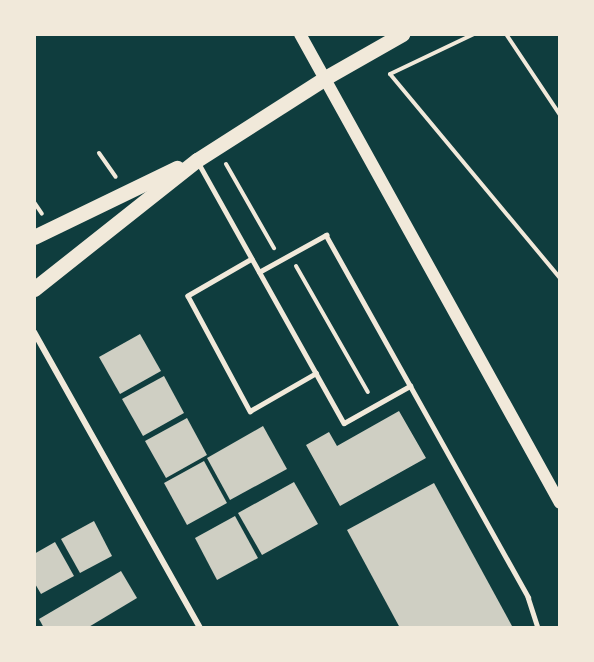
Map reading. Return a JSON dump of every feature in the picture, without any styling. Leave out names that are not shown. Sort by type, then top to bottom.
[{"type":"main road","points":[[300,34],[560,503]]},
{"type":"main road","points":[[34,289],[196,160],[325,78],[402,34]]},
{"type":"main road","points":[[34,237],[126,191],[196,160]]},
{"type":"street","points":[[34,332],[200,627]]},
{"type":"lane","points":[[196,160],[344,423],[410,386]]},
{"type":"lane","points":[[259,272],[326,236],[528,597],[538,627]]},
{"type":"lane","points":[[252,259],[188,296],[250,411],[316,373]]},
{"type":"path","points":[[474,34],[390,74],[560,278]]},
{"type":"path","points":[[506,34],[560,115]]},
{"type":"path","points":[[217,147],[272,247],[300,270],[376,406]]},
{"type":"path","points":[[99,153],[126,191]]},
{"type":"building","points":[[140,334],[161,371],[120,394],[99,357]]},
{"type":"building","points":[[164,376],[184,413],[143,436],[122,399]]},
{"type":"building","points":[[399,411],[426,458],[340,506],[306,445],[329,432],[337,446]]},
{"type":"building","points":[[187,418],[207,455],[166,478],[145,441]]},
{"type":"building","points":[[263,426],[287,469],[230,500],[207,458]]},
{"type":"building","points":[[204,461],[227,503],[187,525],[164,483]]},
{"type":"building","points":[[294,482],[318,524],[262,555],[238,513]]},
{"type":"building","points":[[434,483],[512,626],[510,628],[400,628],[347,530]]},
{"type":"building","points":[[235,516],[258,558],[217,580],[195,538]]},
{"type":"building","points":[[94,521],[112,556],[80,573],[61,539]]},
{"type":"building","points":[[55,542],[74,576],[41,594],[34,582],[34,554]]},
{"type":"building","points":[[121,571],[137,598],[87,628],[44,628],[39,619]]}]
